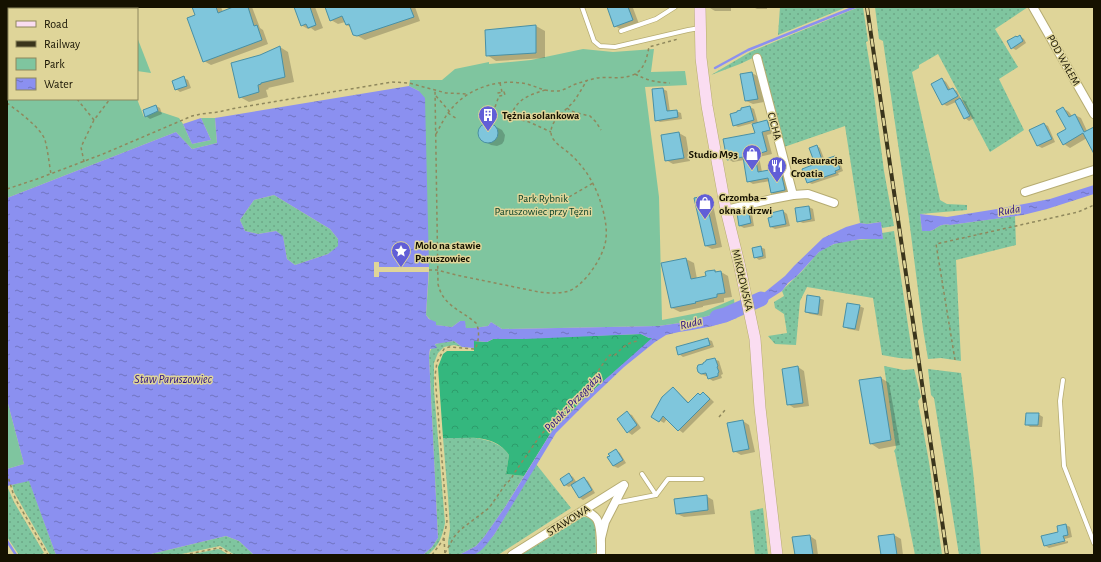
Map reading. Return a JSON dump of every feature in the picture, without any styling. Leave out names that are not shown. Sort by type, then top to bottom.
[{"type":"main road","name":"MIKOŁOWSKA","points":[[700,7],[701,53],[704,87],[726,210],[755,339],[760,408],[777,555]]},
{"type":"street","name":"POD WAŁEM","points":[[1033,7],[1094,114]]},
{"type":"street","name":"CICHA","points":[[757,58],[793,195]]},
{"type":"street","points":[[1025,192],[1094,170]]},
{"type":"street","points":[[726,210],[772,199],[808,194],[834,203]]},
{"type":"street","name":"STAWOWA","points":[[512,555],[624,486],[614,503]]},
{"type":"street","points":[[600,500],[602,522],[601,555]]},
{"type":"street","points":[[602,522],[614,503]]},
{"type":"street","points":[[584,510],[602,522]]},
{"type":"lane","points":[[582,7],[594,41],[600,46],[614,47],[700,28]]},
{"type":"lane","points":[[621,31],[656,19],[675,7]]},
{"type":"lane","points":[[1063,380],[1060,401],[1064,466],[1094,543]]},
{"type":"lane","points":[[642,474],[656,495]]},
{"type":"lane","points":[[614,503],[656,495],[668,479],[702,479]]},
{"type":"path","points":[[435,136],[449,112],[458,102],[468,94],[484,87],[500,83],[515,82],[533,85],[552,91],[560,90],[587,80],[603,77],[625,77],[635,74],[644,66],[649,50]]},
{"type":"path","points":[[635,74],[651,81],[670,83]]},
{"type":"path","points":[[429,270],[436,270],[463,277],[539,292],[564,292],[573,289],[582,282],[601,255],[606,243],[606,230],[602,205],[589,176],[571,155],[553,140],[551,129],[554,122],[574,101],[587,80]]},
{"type":"path","points":[[7,189],[84,162],[178,121],[201,114],[392,82],[409,83],[446,93],[468,94]]},
{"type":"path","points":[[499,96],[505,95],[504,92],[502,92],[500,83]]},
{"type":"path","points":[[432,555],[441,543],[446,527],[436,366],[439,356],[444,349],[449,347],[475,349],[478,342],[478,326],[476,323],[448,303],[440,292],[438,284],[436,270],[438,235],[436,222],[435,90]]},
{"type":"path","points":[[508,121],[517,105],[524,98],[545,90]]},
{"type":"path","points":[[495,107],[499,96],[498,93],[502,92]]},
{"type":"path","points":[[435,95],[457,119]]},
{"type":"path","points":[[78,100],[94,120]]},
{"type":"path","points":[[84,162],[81,147],[94,120],[109,100]]},
{"type":"path","points":[[7,103],[42,134],[51,174]]},
{"type":"path","points":[[567,108],[576,113],[590,116],[601,130]]},
{"type":"path","points":[[510,117],[529,122],[551,132]]},
{"type":"path","points":[[564,200],[593,183]]},
{"type":"path","points":[[955,360],[936,244],[1078,212],[1094,205]]},
{"type":"path","points":[[445,554],[450,543],[460,530],[489,508],[540,436],[568,404],[588,385],[607,358],[610,355],[615,355],[625,345],[638,340]]},
{"type":"path","points":[[720,417],[725,410]]},
{"type":"path","points":[[7,473],[16,500],[47,554],[43,555]]},
{"type":"path","points":[[444,536],[445,554]]},
{"type":"path","points":[[184,555],[218,548],[223,549],[232,555]]},
{"type":"green space","points":[[126,7],[126,8],[79,8]]},
{"type":"green space","points":[[780,7],[847,7],[778,35]]},
{"type":"green space","points":[[859,7],[863,7],[868,41],[866,42],[884,171],[894,226],[882,228],[880,222],[867,224],[860,223],[845,126],[784,147],[776,112],[759,55],[711,75],[750,52]]},
{"type":"green space","points":[[875,7],[1028,7],[995,29],[1018,67],[999,79],[1024,130],[990,152],[938,54],[919,65],[919,68],[912,72],[940,200],[947,204],[967,205],[967,210],[920,214],[922,231],[930,231],[941,225],[1015,216],[1016,245],[956,260],[961,361],[941,358],[928,359],[883,41],[879,39]]},
{"type":"green space","points":[[138,40],[151,73],[138,71]]},
{"type":"green space","name":"Park Rybnik Paruszowiec przy Tężni","points":[[583,49],[613,52],[654,49],[651,72],[685,71],[687,85],[645,87],[659,197],[662,320],[703,312],[734,299],[735,309],[680,323],[658,326],[502,329],[491,322],[488,326],[466,328],[464,321],[460,321],[452,327],[435,325],[426,315],[429,272],[419,91],[409,86],[410,80],[442,80],[455,69],[489,62],[489,64],[531,60]]},
{"type":"green space","points":[[8,81],[8,100],[137,100],[144,117],[158,111],[179,118],[192,144],[211,140],[201,118],[215,118],[217,143],[192,149],[176,132],[7,198]]},
{"type":"green space","points":[[274,195],[330,229],[338,239],[338,247],[328,254],[295,265],[287,259],[283,237],[276,231],[258,234],[245,231],[240,220],[254,200]]},
{"type":"green space","points":[[894,231],[913,359],[882,355],[873,298],[807,287],[800,301],[796,345],[775,344],[768,336],[787,333],[784,314],[775,308],[774,302],[784,296],[782,291],[818,253],[825,248],[840,242],[883,239],[882,233]]},
{"type":"green space","points":[[641,334],[649,338],[653,338],[589,394],[552,431],[524,476],[506,474],[509,455],[503,448],[495,443],[479,438],[443,438],[438,367],[443,354],[447,351],[474,351],[474,341],[487,342],[493,339]]},
{"type":"green space","points":[[454,341],[462,347],[454,345],[444,347],[438,353],[434,363],[434,390],[445,523],[441,537],[435,548],[428,555],[423,555],[432,547],[438,538],[429,356],[430,351],[435,345]]},
{"type":"green space","points":[[884,366],[904,370],[914,369],[921,397],[918,401],[929,462],[942,555],[915,555],[894,451],[896,448]]},
{"type":"green space","points":[[928,369],[961,373],[973,471],[981,555],[959,555],[934,398],[931,395]]},
{"type":"green space","points":[[7,400],[24,464],[7,469]]},
{"type":"green space","points":[[468,437],[485,440],[501,447],[509,455],[506,474],[524,476],[505,507],[476,546],[459,555],[449,555],[448,542],[450,529],[443,438]]},
{"type":"green space","points":[[536,464],[571,508],[498,555],[473,555],[478,552],[494,535]]},
{"type":"green space","points":[[29,480],[56,555],[50,555],[14,492],[12,485]]},
{"type":"green space","points":[[7,486],[14,502],[44,553],[40,555],[19,555],[7,537]]},
{"type":"green space","points":[[763,508],[768,555],[755,555],[750,511]]},
{"type":"green space","points":[[583,517],[590,518],[595,523],[596,553],[584,555],[521,555]]},
{"type":"green space","points":[[226,536],[239,541],[254,555],[235,555],[220,546],[177,555],[147,555]]},
{"type":"green space","points":[[218,549],[229,555],[189,555]]},
{"type":"water","name":"Staw Paruszowiec","points":[[409,86],[419,91],[425,98],[429,267],[426,315],[429,319],[436,322],[436,325],[452,327],[460,321],[465,321],[466,328],[488,326],[491,322],[502,329],[658,326],[680,323],[735,309],[737,318],[713,326],[666,335],[624,367],[556,433],[494,535],[482,550],[476,554],[459,555],[476,546],[484,537],[505,507],[552,431],[589,394],[652,338],[641,334],[493,339],[487,342],[474,341],[474,348],[462,347],[454,341],[435,344],[437,348],[430,349],[429,356],[438,538],[432,547],[423,555],[254,555],[239,541],[226,536],[147,555],[56,555],[29,481],[7,486],[7,469],[24,464],[7,400],[7,198],[176,132],[192,149],[217,143],[215,118]],"holes":[[[274,195],[330,229],[338,239],[338,246],[328,254],[295,265],[287,259],[283,236],[276,231],[258,234],[245,231],[240,220],[254,200]]]},
{"type":"water","points":[[201,118],[211,140],[192,144],[183,124]]},
{"type":"water","points":[[1094,185],[1094,194],[1047,209],[1023,215],[941,225],[930,231],[922,231],[920,214],[947,217],[997,209],[1050,199]]},
{"type":"water","points":[[881,222],[883,239],[861,239],[834,244],[819,252],[782,291],[754,309],[752,299],[765,292],[785,276],[823,238],[846,227],[860,223],[867,224]]},
{"type":"pier","name":"Molo na stawie Paruszowiec","points":[[374,262],[379,262],[379,267],[429,267],[429,272],[379,272],[379,277],[374,277]]},
{"type":"building","points":[[192,7],[216,7],[218,13],[233,7],[248,7],[254,26],[257,25],[262,40],[203,62],[187,18],[195,15]]},
{"type":"building","points":[[294,7],[310,7],[316,25],[308,28],[306,24],[301,26]]},
{"type":"building","points":[[325,7],[410,7],[414,17],[357,36],[353,35],[349,24],[346,25],[342,16],[330,21]]},
{"type":"building","points":[[607,7],[628,7],[633,20],[614,27]]},
{"type":"building","points":[[536,25],[536,53],[486,56],[485,30]]},
{"type":"building","points":[[1020,35],[1023,41],[1011,49],[1007,41]]},
{"type":"building","points":[[280,46],[285,77],[261,83],[258,85],[259,92],[239,98],[231,63],[260,55]]},
{"type":"building","points":[[752,72],[758,99],[745,101],[740,74]]},
{"type":"building","points":[[184,76],[187,86],[175,90],[172,81]]},
{"type":"building","points":[[942,78],[948,90],[953,88],[958,96],[942,105],[931,84]]},
{"type":"building","points":[[663,88],[667,111],[677,110],[678,117],[655,121],[652,89]]},
{"type":"building","points":[[960,98],[970,116],[964,119],[955,101]]},
{"type":"building","points":[[156,105],[158,111],[145,117],[143,110]]},
{"type":"building","points":[[750,106],[754,120],[733,126],[730,114],[741,110],[741,108]]},
{"type":"building","points":[[1063,107],[1069,117],[1075,114],[1084,132],[1094,127],[1094,154],[1083,133],[1063,145],[1057,134],[1066,129],[1056,111]]},
{"type":"building","points":[[767,120],[770,130],[762,132],[767,151],[755,155],[758,172],[780,168],[785,190],[771,193],[768,178],[747,182],[743,157],[727,160],[723,139],[755,133],[752,124]]},
{"type":"building","name":"Tężnia solankowa","points":[[484,123],[492,123],[498,129],[498,137],[492,143],[484,143],[478,137],[478,129]]},
{"type":"building","points":[[1044,123],[1052,139],[1037,146],[1029,130]]},
{"type":"building","points":[[679,132],[684,158],[665,161],[661,135]]},
{"type":"building","points":[[817,145],[822,160],[835,156],[840,169],[835,171],[836,173],[807,183],[802,169],[815,164],[809,148]]},
{"type":"building","points":[[705,196],[716,244],[705,246],[694,198]]},
{"type":"building","points":[[809,206],[811,219],[797,222],[795,208]]},
{"type":"building","points":[[748,210],[751,223],[739,226],[737,213]]},
{"type":"building","points":[[783,210],[786,224],[770,227],[768,218],[772,217],[771,213]]},
{"type":"building","points":[[761,246],[763,256],[754,258],[752,248]]},
{"type":"building","points":[[686,258],[691,279],[706,276],[705,272],[707,271],[721,271],[725,293],[717,294],[717,297],[695,302],[696,303],[671,308],[661,263]]},
{"type":"building","points":[[807,295],[820,297],[818,314],[805,312]]},
{"type":"building","points":[[847,303],[860,305],[855,329],[843,327]]},
{"type":"building","points":[[708,338],[710,345],[678,355],[676,347]]},
{"type":"building","points":[[715,358],[719,372],[718,376],[708,379],[706,373],[701,374],[698,372],[698,365],[703,364],[706,360]]},
{"type":"building","points":[[798,366],[803,403],[787,405],[782,369]]},
{"type":"building","points":[[881,377],[891,440],[870,444],[859,380]]},
{"type":"building","points":[[673,387],[688,403],[698,393],[700,395],[703,392],[710,399],[678,431],[663,416],[659,422],[651,417],[662,397]]},
{"type":"building","points":[[627,411],[637,425],[627,433],[617,419]]},
{"type":"building","points":[[1026,413],[1039,413],[1038,425],[1025,425]]},
{"type":"building","points":[[743,420],[749,449],[733,452],[727,423]]},
{"type":"building","points":[[616,449],[623,460],[613,466],[607,457],[610,456],[608,454]]},
{"type":"building","points":[[569,473],[573,480],[564,486],[560,479]]},
{"type":"building","points":[[584,477],[592,490],[579,498],[571,485]]},
{"type":"building","points":[[707,495],[708,510],[676,514],[674,499]]},
{"type":"building","points":[[1066,524],[1068,535],[1063,536],[1065,541],[1044,546],[1041,536],[1058,532],[1057,526]]},
{"type":"building","points":[[894,534],[897,555],[881,555],[878,536]]},
{"type":"building","points":[[810,535],[813,555],[795,555],[792,537]]},
{"type":"waterway","points":[[715,68],[748,50],[855,7]]},
{"type":"waterway","name":"Ruda","points":[[717,317],[761,299]]},
{"type":"waterway","points":[[7,541],[16,555]]},
{"type":"railway","points":[[867,7],[947,555]]},
{"type":"place","name":"Tężnia solankowa","points":[[488,132]]},
{"type":"place","name":"Studio M93","points":[[752,171]]},
{"type":"place","name":"Restauracja Croatia","points":[[777,183]]},
{"type":"place","name":"Grzomba – okna i drzwi","points":[[705,220]]},
{"type":"place","name":"Molo na stawie Paruszowiec","points":[[401,268]]},
{"type":"water label","name":"Potok z Przegędzy","points":[[573,402]]}]
